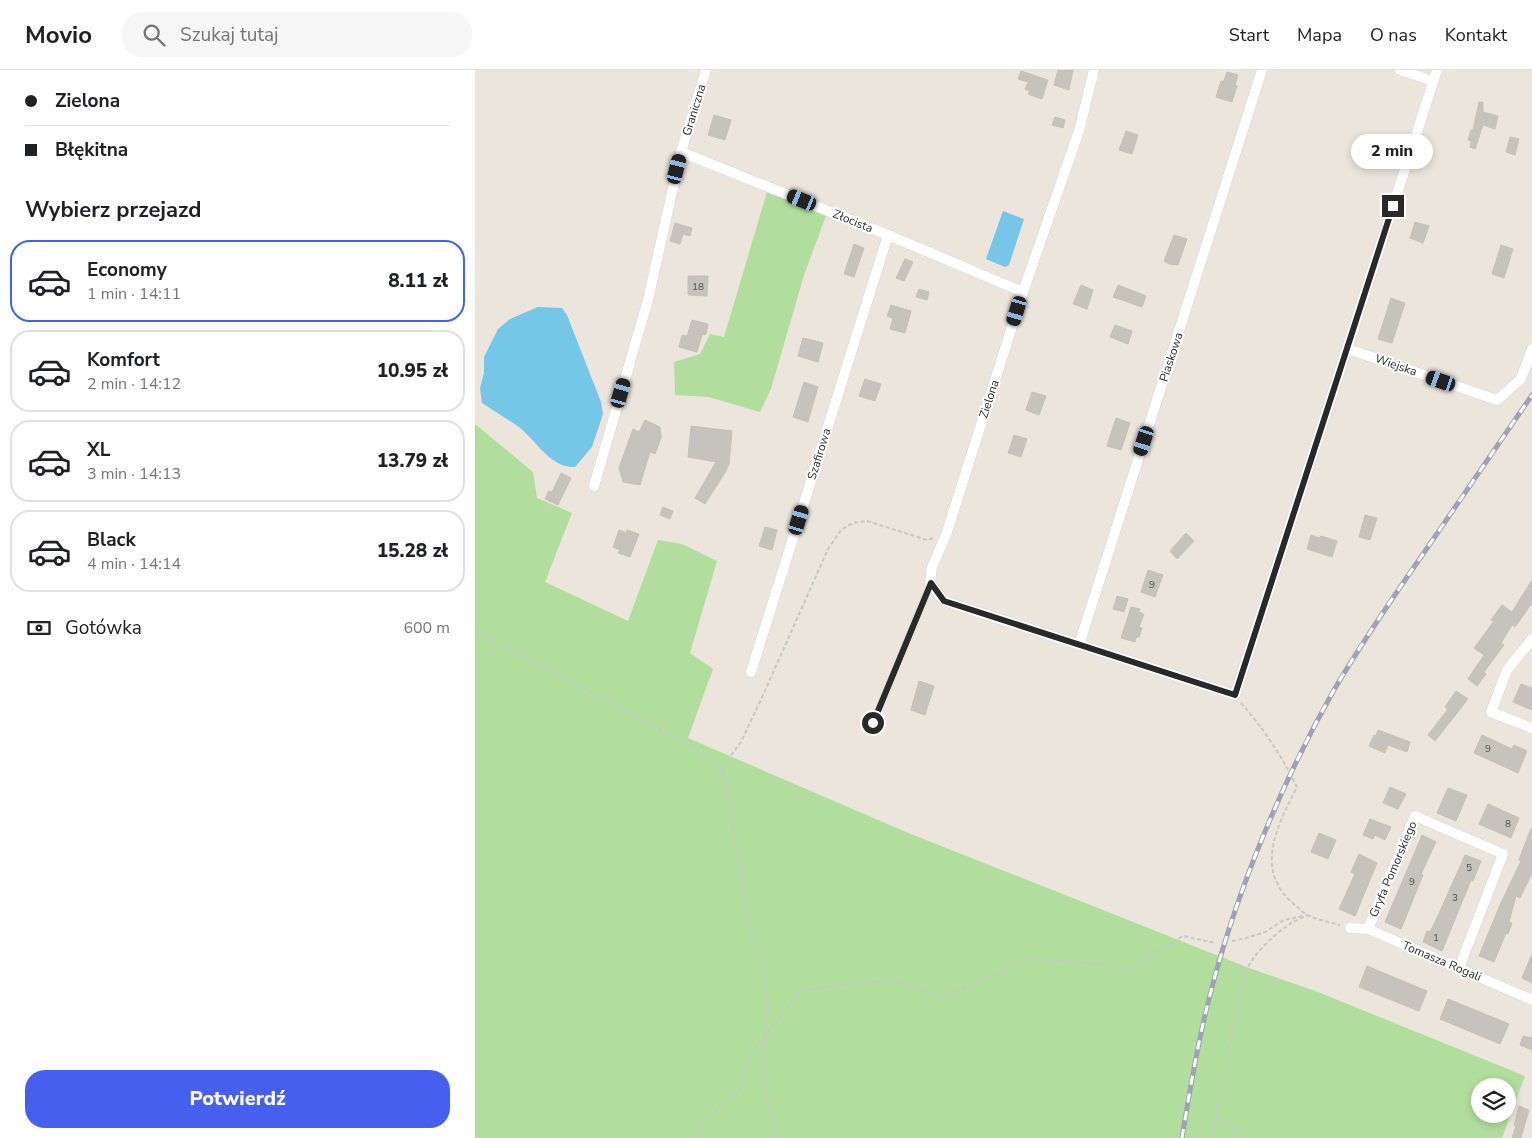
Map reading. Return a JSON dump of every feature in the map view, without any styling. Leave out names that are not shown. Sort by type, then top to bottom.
[{"type":"street","name":"Graniczna","points":[[594,486],[647,300],[681,152],[705,70]]},
{"type":"street","name":"Zielona","points":[[931,583],[932,567],[946,535],[1023,292],[1079,131],[1094,70]]},
{"type":"street","name":"Piaskowa","points":[[1079,644],[1262,70]]},
{"type":"street","points":[[1400,70],[1433,81]]},
{"type":"street","points":[[931,583],[944,601],[1235,695],[1437,70]]},
{"type":"street","name":"Złocista","points":[[681,152],[888,235],[1023,292]]},
{"type":"street","name":"Szafirowa","points":[[751,672],[888,235]]},
{"type":"street","name":"Wiejska","points":[[1348,349],[1497,400],[1521,379],[1532,348]]},
{"type":"street","points":[[1532,639],[1507,670],[1491,712],[1532,728]]},
{"type":"street","name":"Gryfa Pomorskiego","points":[[1368,929],[1415,816],[1503,854],[1459,968]]},
{"type":"street","name":"Tomasza Rogali","points":[[1350,928],[1368,929],[1532,1000]]},
{"type":"lane","name":"Zielona","points":[[873,723],[931,583]]},
{"type":"path","points":[[723,773],[729,758],[741,742],[764,693],[828,549],[841,530],[853,523],[867,521],[927,540],[946,535]]},
{"type":"path","points":[[475,630],[695,748],[716,764],[723,773],[729,796],[747,918],[765,973],[769,1008],[763,1053],[767,1094],[777,1138]]},
{"type":"path","points":[[1235,695],[1253,716],[1291,774],[1297,787],[1282,816],[1271,855],[1273,877],[1284,896],[1307,915],[1350,928]]},
{"type":"path","points":[[1232,941],[1265,932],[1284,920],[1307,915]]},
{"type":"path","points":[[1213,1138],[1225,1059],[1245,973],[1249,964],[1269,942],[1290,923],[1307,915]]},
{"type":"path","points":[[700,1138],[699,1133],[705,1120],[741,1090],[749,1056],[801,991],[854,983],[898,981],[941,998],[1031,959],[1102,964],[1120,973],[1183,936],[1216,943]]},
{"type":"path","points":[[1216,1115],[1244,1138]]},
{"type":"green space","points":[[767,192],[826,216],[804,275],[771,389],[760,412],[709,397],[675,395],[674,362],[700,354],[710,334],[724,337]]},
{"type":"green space","points":[[475,424],[533,472],[537,498],[572,513],[545,582],[628,621],[658,540],[682,544],[717,561],[690,653],[713,669],[688,738],[906,832],[1249,968],[1318,992],[1525,1076],[1516,1100],[1516,1078],[1471,1078],[1471,1123],[1508,1123],[1502,1138],[475,1138]]},
{"type":"water","points":[[1003,211],[1024,219],[1009,265],[1005,267],[986,259]]},
{"type":"water","points":[[538,307],[562,308],[567,315],[601,402],[603,414],[592,447],[575,467],[558,463],[544,453],[519,427],[482,403],[480,388],[484,373],[484,357],[498,329],[510,319]]},
{"type":"building","points":[[1058,70],[1073,70],[1069,90],[1054,85]]},
{"type":"building","points":[[1021,71],[1048,80],[1042,99],[1028,94],[1030,91],[1025,89],[1028,82],[1018,79]]},
{"type":"building","points":[[1227,72],[1238,75],[1232,102],[1216,97],[1221,81],[1224,81]]},
{"type":"building","points":[[1479,102],[1483,102],[1483,112],[1498,116],[1495,129],[1483,125],[1475,149],[1470,147],[1471,141],[1468,140],[1471,130],[1473,130]]},
{"type":"building","points":[[714,115],[731,120],[725,140],[708,135]]},
{"type":"building","points":[[1055,117],[1065,120],[1063,128],[1052,125]]},
{"type":"building","points":[[1126,131],[1138,135],[1132,154],[1119,150]]},
{"type":"building","points":[[1510,137],[1519,139],[1515,155],[1506,152]]},
{"type":"building","points":[[1415,222],[1429,226],[1423,243],[1410,238]]},
{"type":"building","points":[[675,223],[692,228],[690,236],[683,234],[680,244],[670,241]]},
{"type":"building","points":[[1174,235],[1187,239],[1178,265],[1169,264],[1164,261]]},
{"type":"building","points":[[854,244],[864,248],[854,277],[844,274]]},
{"type":"building","points":[[1501,245],[1513,249],[1504,278],[1492,274]]},
{"type":"building","points":[[905,259],[913,262],[904,281],[896,278]]},
{"type":"building","points":[[688,276],[708,276],[707,296],[688,295]]},
{"type":"building","points":[[1081,285],[1093,290],[1087,309],[1073,304]]},
{"type":"building","points":[[1118,285],[1146,296],[1142,307],[1113,297]]},
{"type":"building","points":[[919,289],[929,292],[927,300],[916,297]]},
{"type":"building","points":[[1391,298],[1405,303],[1392,343],[1378,339]]},
{"type":"building","points":[[891,305],[911,311],[905,333],[890,329],[893,318],[887,316]]},
{"type":"building","points":[[692,320],[708,324],[706,334],[702,335],[697,352],[679,347],[682,335],[687,336]]},
{"type":"building","points":[[1115,325],[1132,331],[1128,344],[1110,337]]},
{"type":"building","points":[[803,338],[823,343],[818,362],[798,356]]},
{"type":"building","points":[[865,379],[881,384],[875,401],[859,396]]},
{"type":"building","points":[[804,382],[818,387],[808,422],[793,417]]},
{"type":"building","points":[[1032,392],[1046,396],[1039,415],[1026,410]]},
{"type":"building","points":[[1116,418],[1130,423],[1121,450],[1107,446]]},
{"type":"building","points":[[645,420],[660,427],[661,438],[655,454],[650,452],[640,485],[623,482],[619,468],[633,429],[639,432]]},
{"type":"building","points":[[691,426],[732,431],[729,464],[705,504],[695,498],[716,462],[688,457]]},
{"type":"building","points":[[1014,435],[1027,439],[1021,457],[1008,453]]},
{"type":"building","points":[[561,473],[571,478],[558,505],[545,499],[549,491],[552,492]]},
{"type":"building","points":[[663,507],[673,511],[670,519],[660,515]]},
{"type":"building","points":[[1365,515],[1377,518],[1370,540],[1359,537]]},
{"type":"building","points":[[765,527],[777,530],[772,550],[759,546]]},
{"type":"building","points":[[619,530],[626,533],[627,530],[639,534],[630,557],[618,553],[620,550],[613,547]]},
{"type":"building","points":[[1186,533],[1194,541],[1177,559],[1170,551]]},
{"type":"building","points":[[1311,535],[1337,541],[1332,557],[1307,549]]},
{"type":"building","points":[[1148,570],[1163,575],[1155,597],[1141,592]]},
{"type":"building","points":[[1532,580],[1532,603],[1515,627],[1512,625],[1501,643],[1504,645],[1484,672],[1486,674],[1477,686],[1468,679],[1484,655],[1474,648],[1494,621],[1491,620],[1502,605],[1512,612]]},
{"type":"building","points":[[1117,596],[1128,599],[1124,612],[1113,609]]},
{"type":"building","points":[[1131,607],[1140,609],[1139,612],[1144,614],[1139,627],[1142,628],[1135,642],[1121,638]]},
{"type":"building","points":[[919,681],[934,686],[925,715],[911,710]]},
{"type":"building","points":[[1521,684],[1532,688],[1532,710],[1513,702]]},
{"type":"building","points":[[1456,691],[1468,699],[1435,741],[1428,735],[1448,709],[1445,707]]},
{"type":"building","points":[[1378,730],[1410,742],[1407,752],[1388,745],[1385,753],[1369,746]]},
{"type":"building","points":[[1482,735],[1512,749],[1514,745],[1527,751],[1518,773],[1474,753]]},
{"type":"building","points":[[1390,787],[1406,794],[1398,809],[1383,803]]},
{"type":"building","points":[[1448,788],[1467,795],[1456,821],[1437,813]]},
{"type":"building","points":[[1488,804],[1519,818],[1511,838],[1479,824]]},
{"type":"building","points":[[1370,819],[1391,827],[1385,840],[1375,835],[1373,839],[1363,835]]},
{"type":"building","points":[[1531,828],[1532,873],[1520,898],[1516,896],[1509,922],[1512,923],[1494,962],[1479,956],[1521,861],[1519,860]]},
{"type":"building","points":[[1319,833],[1336,840],[1328,859],[1311,852]]},
{"type":"building","points":[[1422,835],[1436,842],[1421,874],[1423,875],[1401,929],[1385,922]]},
{"type":"building","points":[[1359,854],[1377,863],[1355,916],[1339,909],[1355,874],[1351,872]]},
{"type":"building","points":[[1465,855],[1481,861],[1473,881],[1471,880],[1442,951],[1423,942],[1427,931],[1430,932],[1437,918]]},
{"type":"building","points":[[1532,954],[1532,983],[1522,978]]},
{"type":"building","points":[[1367,966],[1427,991],[1419,1011],[1359,987]]},
{"type":"building","points":[[1448,999],[1509,1024],[1500,1044],[1440,1019]]},
{"type":"building","points":[[1523,1036],[1532,1038],[1532,1050],[1520,1045]]},
{"type":"building","points":[[1519,1106],[1529,1110],[1521,1138],[1512,1138],[1516,1126],[1514,1126]]},
{"type":"railway","points":[[1182,1138],[1206,1011],[1229,929],[1259,846],[1294,766],[1334,690],[1365,639],[1532,395]]},
{"type":"route","points":[[873,723],[931,583],[944,601],[1235,695],[1393,206]]}]
